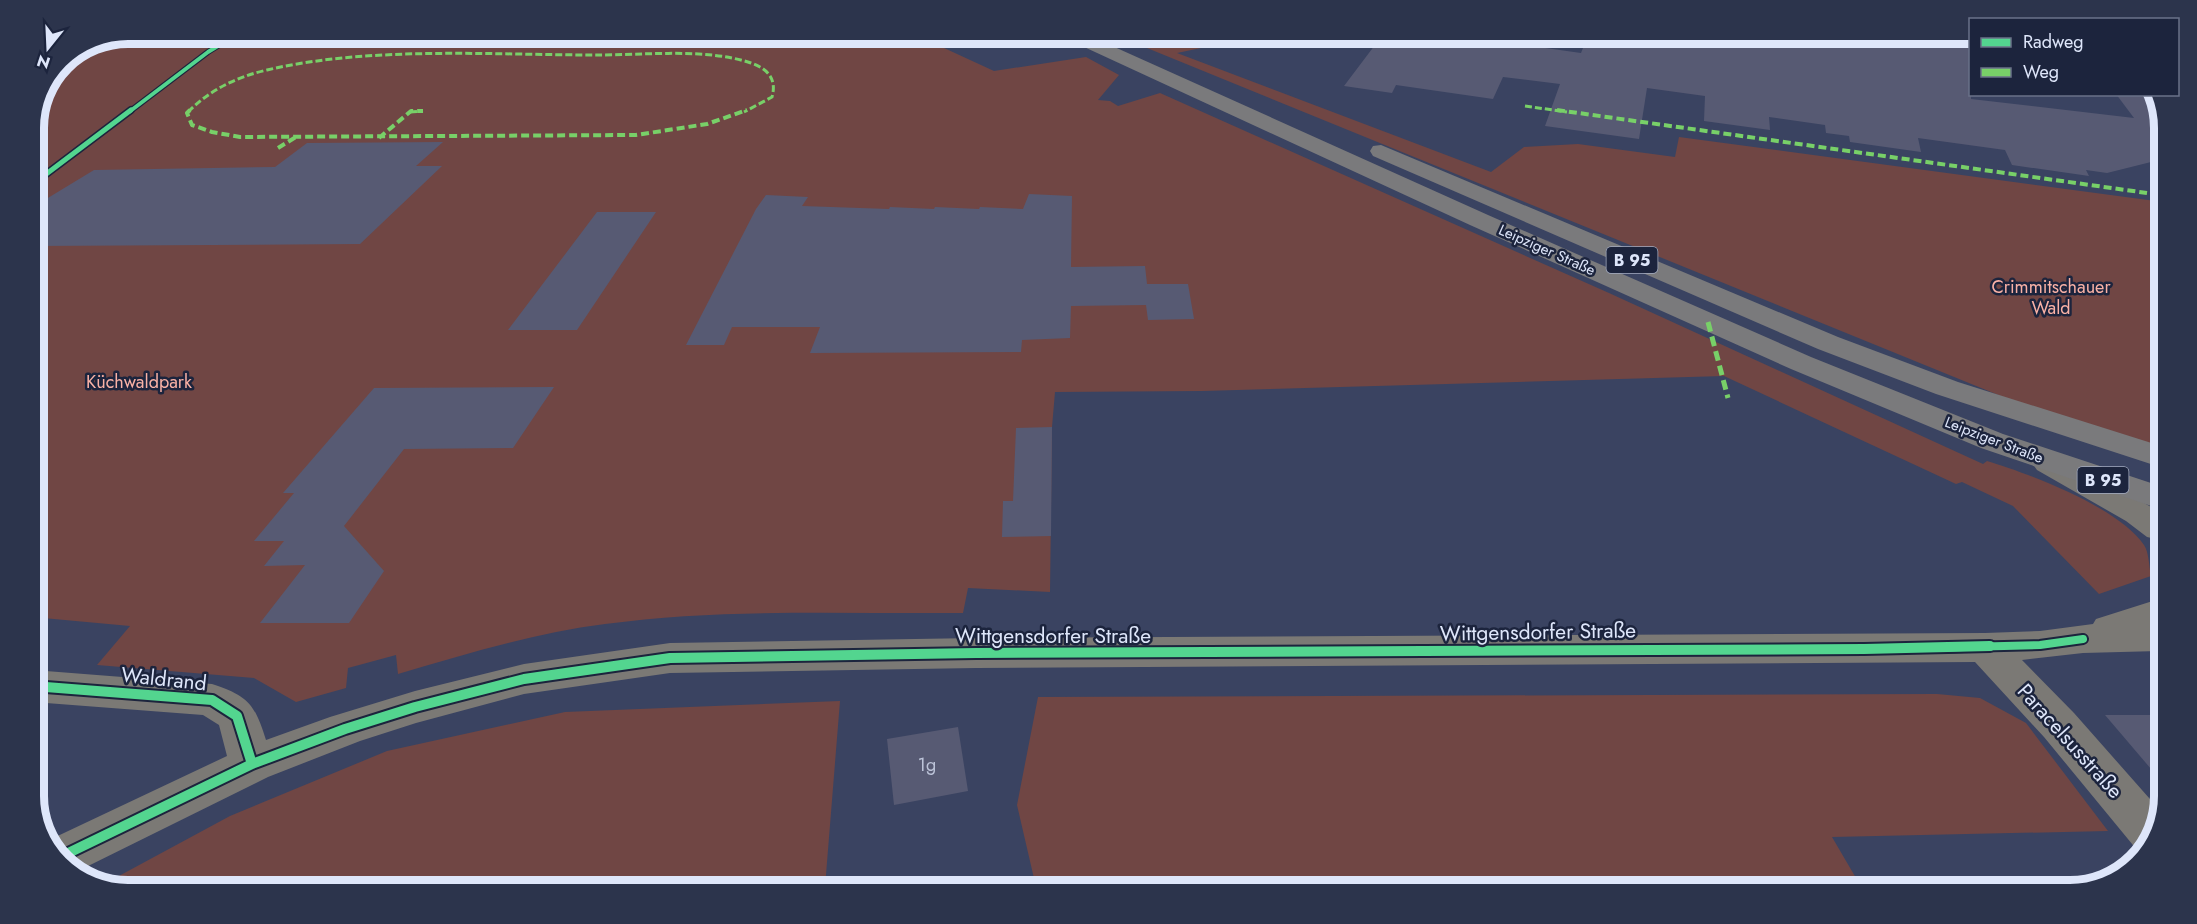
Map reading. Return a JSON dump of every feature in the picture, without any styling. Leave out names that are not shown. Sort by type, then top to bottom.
[{"type":"main road","name":"Leipziger Straße","points":[[1093,44],[1742,338],[1939,420],[2045,460],[2154,496]]},
{"type":"main road","name":"Leipziger Straße","points":[[1133,44],[1828,343],[1958,391],[2153,455]]},
{"type":"street","points":[[2045,460],[2138,513],[2154,524]]},
{"type":"street","name":"Wittgensdorfer Straße","points":[[2083,639],[2154,614]]},
{"type":"street","name":"Wittgensdorfer Straße","points":[[66,854],[252,764],[345,729],[415,707],[524,679],[670,658],[1985,647],[2040,645],[2083,639],[2154,637]]},
{"type":"street","name":"Paracelsusstraße","points":[[1985,647],[2059,725],[2147,828]]},
{"type":"street","name":"Waldrand","points":[[44,689],[212,700],[237,716],[252,764]]},
{"type":"green space","name":"Küchwaldpark","points":[[116,44],[935,44],[994,71],[1086,57],[1119,75],[1098,100],[1110,101],[1118,106],[1160,93],[1609,293],[1983,464],[1987,461],[2005,467],[2072,494],[2094,505],[2132,531],[2146,548],[2151,576],[2099,594],[2013,506],[1962,482],[1956,484],[1724,376],[1202,391],[1055,392],[1052,427],[1050,592],[968,588],[963,613],[739,614],[605,624],[526,639],[398,674],[396,655],[348,668],[346,688],[296,702],[254,678],[97,665],[130,626],[44,618],[44,122],[46,106],[60,78],[78,78],[78,60],[100,48]]},
{"type":"green space","name":"Crimmitschauer Wald","points":[[1137,44],[1220,44],[1177,53],[1491,172],[1524,147],[1578,144],[1675,157],[1679,137],[2153,201],[2153,448],[2116,443]]},
{"type":"green space","points":[[1937,694],[1980,698],[2026,723],[2108,831],[1832,837],[1857,880],[1034,880],[1017,805],[1038,697]]},
{"type":"green space","points":[[840,701],[826,880],[113,879],[230,816],[387,751],[565,712]]},
{"type":"building","points":[[1376,44],[1517,44],[1581,53],[1585,44],[1969,44],[1969,96],[1971,99],[2134,118],[2118,96],[2147,96],[2153,122],[2153,161],[2107,173],[2086,170],[2089,176],[2012,165],[2005,150],[1918,138],[1921,152],[1850,142],[1849,136],[1826,133],[1825,125],[1769,117],[1770,130],[1704,121],[1705,96],[1647,88],[1639,139],[1545,126],[1560,84],[1503,77],[1493,99],[1396,85],[1392,93],[1344,86]]},
{"type":"building","points":[[443,142],[416,166],[442,166],[360,244],[44,246],[44,200],[94,170],[275,167],[307,143]]},
{"type":"building","points":[[1029,194],[1072,196],[1071,267],[1145,266],[1147,284],[1188,284],[1194,319],[1148,320],[1146,305],[1071,306],[1070,338],[1022,340],[1021,352],[810,353],[820,327],[732,327],[724,345],[686,345],[756,209],[766,195],[808,197],[802,206],[889,209],[890,207],[934,209],[935,207],[979,209],[980,207],[1023,209]]},
{"type":"building","points":[[597,212],[656,212],[577,330],[508,330]]},
{"type":"building","points":[[554,387],[513,448],[404,449],[344,526],[384,571],[349,623],[260,623],[305,565],[264,566],[284,541],[254,541],[294,493],[283,493],[374,388]]},
{"type":"building","points":[[1052,427],[1051,536],[1002,537],[1003,501],[1013,501],[1016,428]]},
{"type":"building","points":[[2105,715],[2154,715],[2154,772]]},
{"type":"building","points":[[958,727],[968,791],[894,805],[887,739]]},
{"type":"marked path","points":[[433,55],[697,55],[741,60],[763,68],[770,75],[774,86],[772,97],[724,120],[690,128],[636,135],[240,137],[212,132],[192,125],[187,113],[206,94],[233,80],[265,70],[337,59],[433,55]]},
{"type":"marked path","points":[[1525,106],[2147,193]]},
{"type":"marked path","points":[[379,138],[411,111],[423,111]]},
{"type":"marked path","points":[[278,148],[296,137]]},
{"type":"marked path","points":[[1708,322],[1728,398]]},
{"type":"cycle path","points":[[44,176],[221,44]]},
{"type":"cycle path","points":[[66,854],[252,764],[345,729],[415,707],[524,679],[670,658],[976,653],[1864,649],[2040,645],[2083,639]]},
{"type":"cycle path","points":[[44,687],[212,700],[237,716],[252,764]]}]
